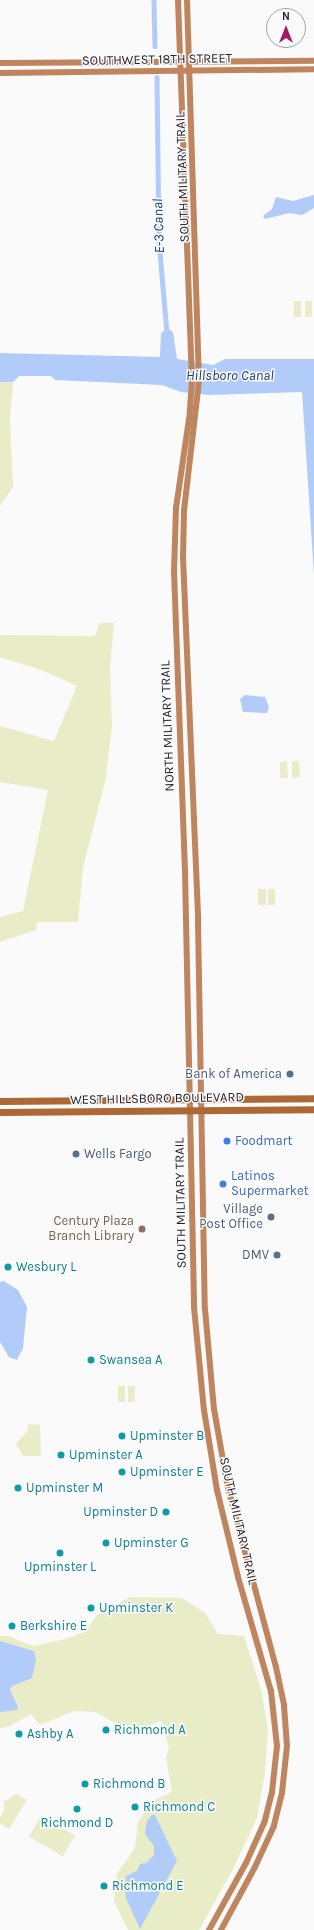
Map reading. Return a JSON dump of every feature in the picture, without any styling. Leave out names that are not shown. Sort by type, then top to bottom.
[{"type":"main road","name":"WEST HILLSBORO BOULEVARD","points":[[0,1101],[314,1098]]},
{"type":"main road","name":"WEST HILLSBORO BOULEVARD","points":[[0,1112],[314,1109]]},
{"type":"street","name":"SOUTH MILITARY TRAIL","points":[[178,0],[180,71],[196,354]]},
{"type":"street","name":"SOUTH MILITARY TRAIL","points":[[187,0],[190,61],[196,354]]},
{"type":"street","name":"SOUTHWEST 18TH STREET","points":[[0,63],[314,61]]},
{"type":"street","name":"SOUTHWEST 18TH STREET","points":[[0,73],[314,69]]},
{"type":"street","name":"NORTH MILITARY TRAIL","points":[[196,354],[198,397],[184,510],[183,557],[197,877],[202,1099]]},
{"type":"street","name":"NORTH MILITARY TRAIL","points":[[190,1099],[173,540],[196,354]]},
{"type":"street","name":"SOUTH MILITARY TRAIL","points":[[190,1099],[194,1307],[204,1410],[225,1526],[271,1691],[277,1746],[272,1792],[264,1823],[246,1863],[209,1930]]},
{"type":"street","name":"SOUTH MILITARY TRAIL","points":[[202,1099],[205,1309],[214,1409],[236,1524],[283,1698],[287,1746],[282,1794],[274,1826],[256,1867],[221,1930]]},
{"type":"green space","points":[[294,301],[301,301],[301,317],[294,317]]},
{"type":"green space","points":[[305,301],[312,301],[312,317],[305,317]]},
{"type":"green space","points":[[0,382],[13,382],[10,420],[13,487],[0,506]]},
{"type":"green space","points":[[99,623],[114,623],[110,667],[112,726],[105,782],[83,867],[78,922],[37,922],[36,930],[0,942],[0,917],[23,911],[48,790],[0,782],[0,726],[54,741],[77,686],[44,671],[0,657],[0,635],[95,636]]},
{"type":"green space","points":[[287,761],[288,778],[280,778],[280,762]]},
{"type":"green space","points":[[292,761],[299,761],[300,777],[292,778]]},
{"type":"green space","points":[[258,889],[266,889],[266,905],[258,905]]},
{"type":"green space","points":[[268,889],[275,889],[275,905],[268,905]]},
{"type":"green space","points":[[118,1386],[125,1386],[125,1402],[118,1402]]},
{"type":"green space","points":[[128,1386],[135,1386],[135,1402],[128,1402]]},
{"type":"green space","points":[[28,1424],[40,1425],[41,1456],[23,1456],[16,1444],[28,1430]]},
{"type":"green space","points":[[130,1597],[182,1598],[205,1613],[218,1634],[244,1636],[261,1689],[268,1729],[265,1773],[257,1818],[233,1869],[199,1930],[128,1930],[114,1901],[117,1874],[135,1848],[138,1822],[152,1801],[172,1792],[166,1758],[169,1747],[161,1721],[140,1729],[115,1723],[95,1712],[74,1711],[40,1725],[31,1714],[8,1727],[0,1728],[0,1636],[8,1636],[33,1646],[65,1639],[85,1632],[97,1615]]},
{"type":"green space","points":[[16,1794],[27,1800],[9,1829],[0,1824],[0,1818],[4,1810],[4,1802]]},
{"type":"green space","points":[[41,1816],[75,1836],[63,1856],[29,1837]]},
{"type":"water","points":[[314,195],[314,208],[302,215],[289,213],[265,219],[263,216],[272,209],[276,197],[293,201]]},
{"type":"water","name":"Hillsboro Canal","points":[[167,328],[173,332],[177,359],[213,365],[225,359],[314,359],[314,575],[302,392],[209,395],[181,392],[162,385],[55,380],[51,376],[19,376],[13,382],[0,382],[0,353],[160,357],[161,333]]},
{"type":"water","points":[[245,695],[265,697],[269,707],[267,713],[243,712],[240,699]]},
{"type":"water","points":[[4,1281],[18,1290],[27,1307],[23,1348],[17,1360],[9,1357],[0,1342],[0,1282]]},
{"type":"water","points":[[0,1641],[34,1651],[36,1660],[32,1678],[12,1686],[10,1690],[18,1707],[17,1710],[0,1712]]},
{"type":"water","points":[[152,1815],[155,1815],[177,1861],[140,1929],[126,1898],[126,1876],[137,1871],[140,1864],[146,1863],[154,1855],[154,1846],[145,1834],[147,1821]]},
{"type":"waterway","name":"E-3 Canal","points":[[154,0],[155,46]]},
{"type":"waterway","name":"E-3 Canal","points":[[157,77],[159,241],[167,333]]},
{"type":"place","name":"Bank of America","points":[[290,1074]]},
{"type":"place","name":"Foodmart","points":[[227,1141]]},
{"type":"place","name":"Wells Fargo","points":[[76,1154]]},
{"type":"place","name":"Latinos Supermarket","points":[[223,1184]]},
{"type":"place","name":"Village Post Office","points":[[271,1217]]},
{"type":"place","name":"Century Plaza Branch Library","points":[[142,1229]]},
{"type":"place","name":"DMV","points":[[277,1255]]},
{"type":"place","name":"Wesbury L","points":[[8,1267]]},
{"type":"place","name":"Swansea A","points":[[91,1360]]},
{"type":"place","name":"Upminster B","points":[[122,1436]]},
{"type":"place","name":"Upminster A","points":[[61,1455]]},
{"type":"place","name":"Upminster E","points":[[122,1472]]},
{"type":"place","name":"Upminster M","points":[[18,1488]]},
{"type":"place","name":"Upminster D","points":[[166,1512]]},
{"type":"place","name":"Upminster G","points":[[106,1543]]},
{"type":"place","name":"Upminster L","points":[[60,1553]]},
{"type":"place","name":"Upminster K","points":[[91,1608]]},
{"type":"place","name":"Berkshire E","points":[[12,1626]]},
{"type":"place","name":"Richmond A","points":[[106,1730]]},
{"type":"place","name":"Ashby A","points":[[19,1734]]},
{"type":"place","name":"Richmond B","points":[[85,1784]]},
{"type":"place","name":"Richmond C","points":[[135,1807]]},
{"type":"place","name":"Richmond D","points":[[77,1809]]},
{"type":"place","name":"Richmond E","points":[[104,1886]]}]
